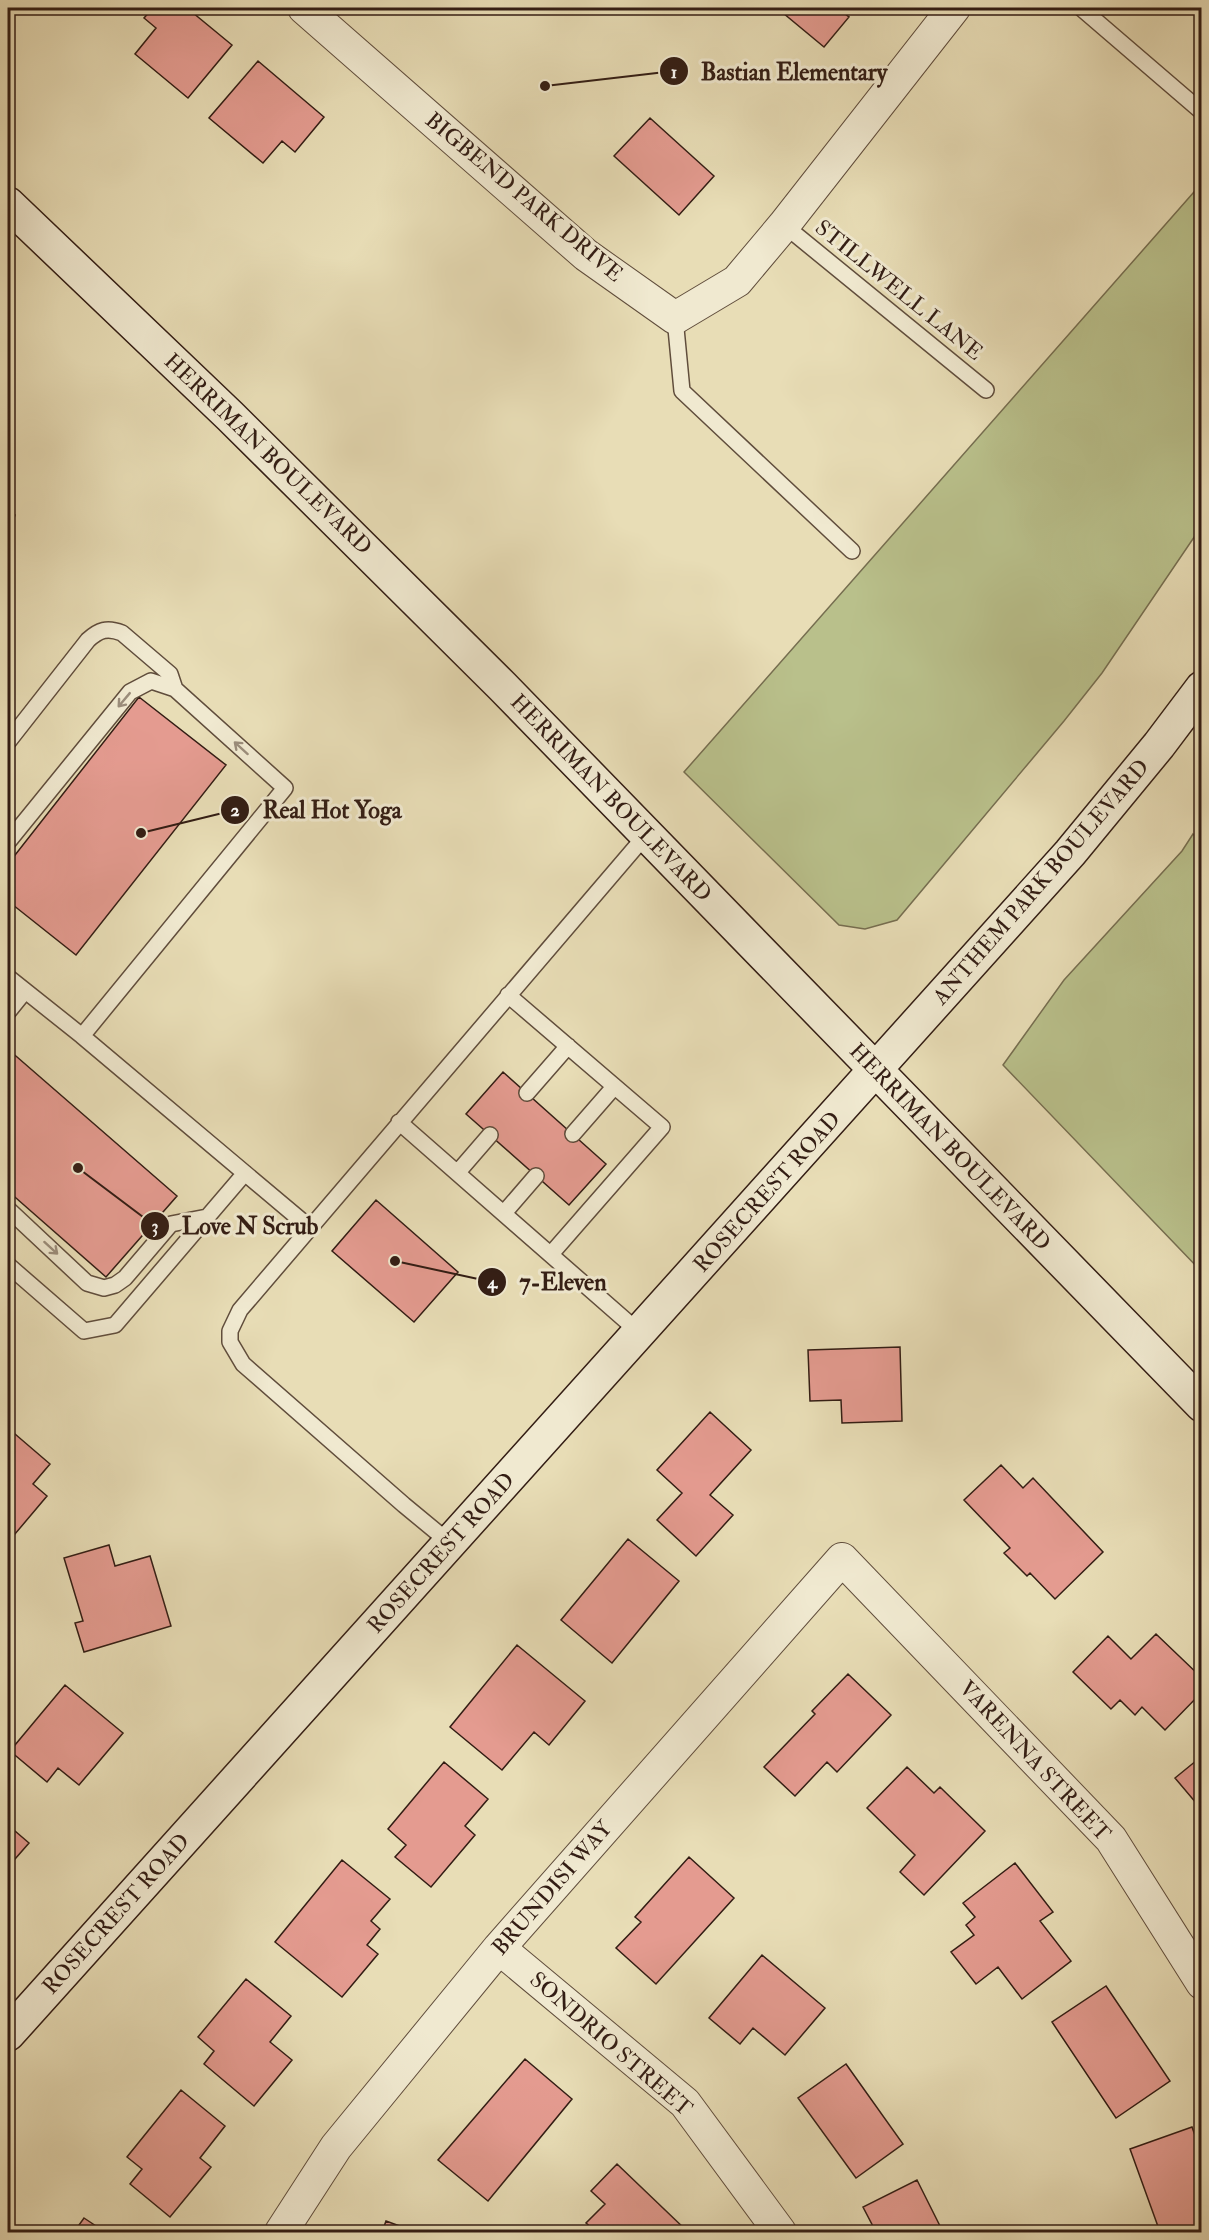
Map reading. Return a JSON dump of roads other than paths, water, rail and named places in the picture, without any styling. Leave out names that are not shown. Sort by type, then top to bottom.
[{"type":"main road","name":"HERRIMAN BOULEVARD","points":[[8,204],[239,424],[502,686],[1202,1405]]},
{"type":"main road","name":"ANTHEM PARK BOULEVARD","points":[[876,1071],[1070,853],[1159,745],[1202,688]]},
{"type":"main road","name":"ROSECREST ROAD","points":[[8,2034],[876,1071]]},
{"type":"street","name":"BIGBEND PARK DRIVE","points":[[304,8],[586,255],[675,318]]},
{"type":"street","points":[[675,318],[737,281],[784,225],[944,11]]},
{"type":"street","name":"BRUNDISI WAY","points":[[281,2232],[336,2147],[499,1948],[842,1559]]},
{"type":"street","name":"VARENNA STREET","points":[[842,1559],[1111,1839],[1202,1983]]},
{"type":"street","name":"SONDRIO STREET","points":[[499,1948],[685,2103],[780,2232]]},
{"type":"lane","points":[[1081,8],[1202,112]]},
{"type":"lane","name":"STILLWELL LANE","points":[[784,225],[986,390]]},
{"type":"lane","points":[[675,318],[682,391],[852,551]]},
{"type":"lane","points":[[8,742],[88,640],[99,631],[114,629],[122,633],[170,674],[175,689]]},
{"type":"lane","points":[[8,842],[130,692],[151,681],[175,689],[285,788],[82,1036]]},
{"type":"lane","points":[[450,1543],[243,1364],[230,1342],[230,1331],[240,1310],[309,1227],[646,835]]},
{"type":"lane","points":[[8,977],[82,1036],[309,1227]]},
{"type":"lane","points":[[8,1012],[25,991]]},
{"type":"lane","points":[[508,995],[662,1127],[551,1254]]},
{"type":"lane","points":[[527,1094],[568,1047]]},
{"type":"lane","points":[[573,1134],[614,1087]]},
{"type":"lane","points":[[399,1122],[640,1333]]},
{"type":"lane","points":[[458,1172],[490,1135]]},
{"type":"lane","points":[[8,1265],[84,1331],[115,1325],[245,1173]]},
{"type":"lane","points":[[504,1213],[536,1176]]},
{"type":"lane","points":[[8,1209],[87,1282],[104,1288],[115,1285],[125,1278],[171,1224],[207,1217]]},
{"type":"place","name":"Bastian Elementary","points":[[545,86]]},
{"type":"place","name":"Real Hot Yoga","points":[[141,833]]},
{"type":"place","name":"Love N Scrub","points":[[78,1168]]},
{"type":"place","name":"7-Eleven","points":[[395,1261]]}]
